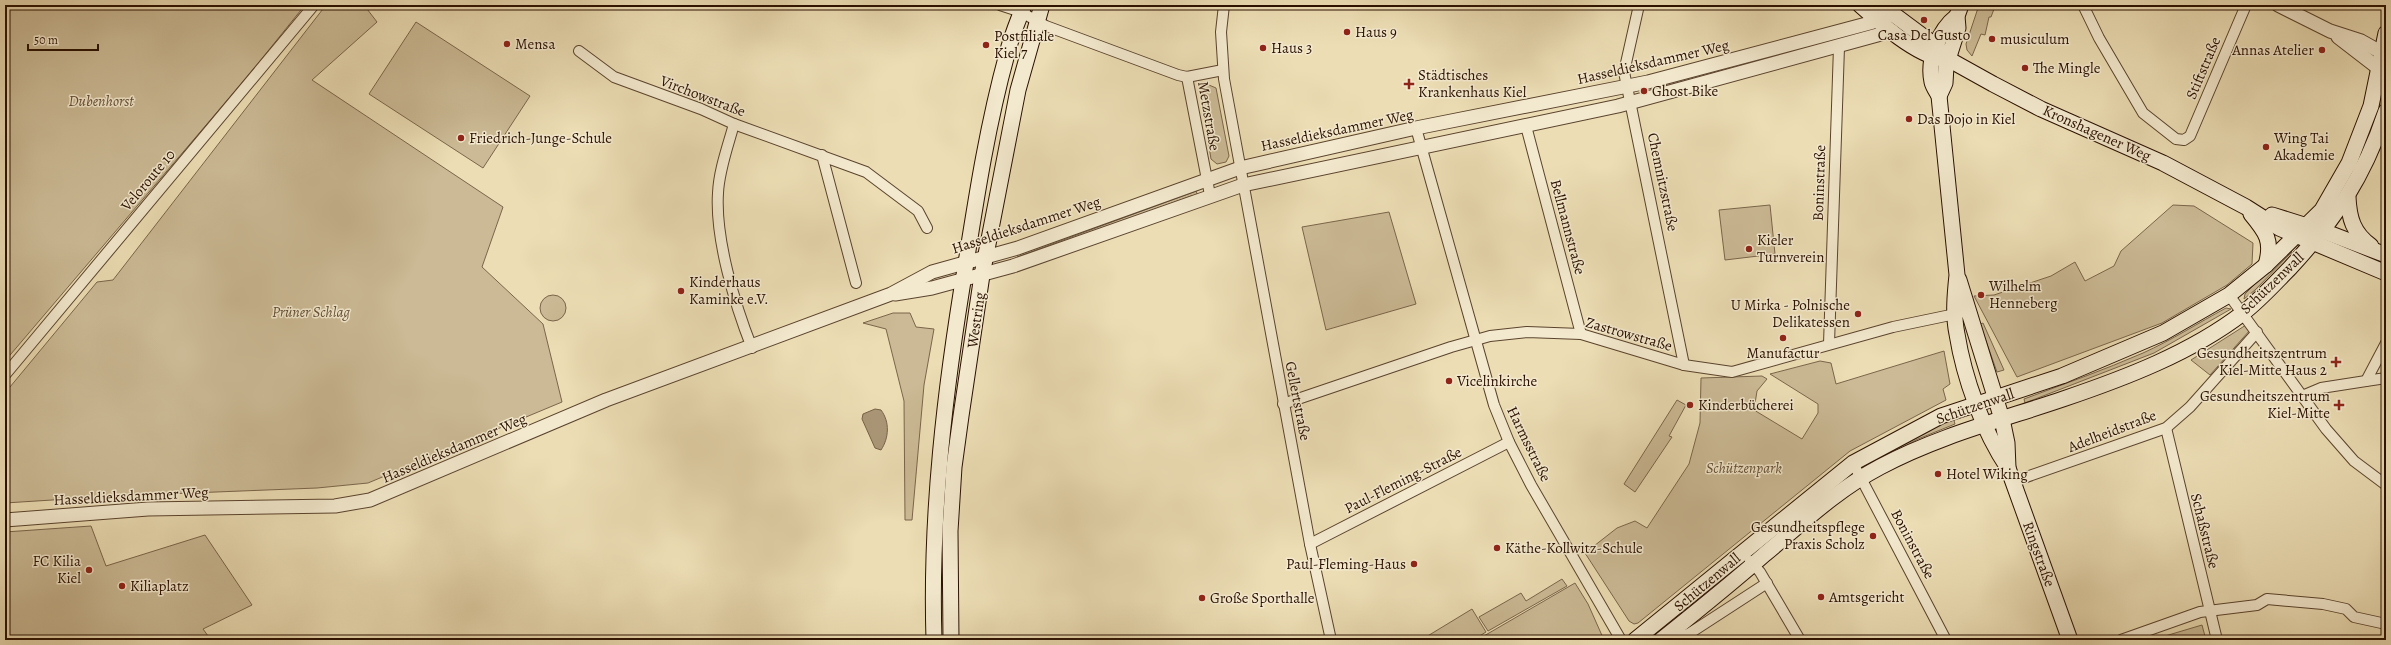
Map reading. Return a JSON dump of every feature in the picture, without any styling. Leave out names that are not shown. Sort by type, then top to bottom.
[{"type":"main road","name":"Westring","points":[[951,640],[950,553],[953,486],[982,275],[1018,90],[1042,5]]},
{"type":"main road","name":"Kronshagener Weg","points":[[1860,5],[1877,20],[1894,24],[1939,54],[2033,105],[2143,153],[2246,207],[2318,237]]},
{"type":"main road","name":"Kronshagener Weg","points":[[1881,5],[1894,24]]},
{"type":"main road","name":"Westring","points":[[934,640],[934,532],[941,442],[962,280],[993,111],[1007,54],[1022,9]]},
{"type":"main road","points":[[1959,10],[1958,28],[1939,54],[1945,82],[1939,96],[1962,313]]},
{"type":"main road","name":"Schützenwall","points":[[1635,640],[1853,463],[1941,416],[2043,383],[2131,348],[2190,319],[2229,295],[2266,265],[2322,210],[2349,163],[2371,106],[2383,63],[2386,33]]},
{"type":"main road","name":"Schützenwall","points":[[1665,637],[1806,520],[1862,478],[1877,469],[1929,443],[2066,398],[2150,365],[2212,333],[2243,313],[2318,237],[2348,197],[2372,150],[2383,125],[2386,111]]},
{"type":"main road","points":[[2348,197],[2348,210],[2353,228],[2360,237],[2383,254]]},
{"type":"main road","points":[[2246,207],[2261,226],[2268,240],[2270,252],[2266,265]]},
{"type":"main road","points":[[2318,237],[2383,254]]},
{"type":"main road","points":[[2318,237],[2386,273]]},
{"type":"main road","name":"Ringstraße","points":[[1962,313],[1996,398],[2002,418],[2007,443],[2010,475]]},
{"type":"main road","name":"Ringstraße","points":[[1962,313],[1957,333],[1976,404],[1993,446],[2010,475],[2070,640]]},
{"type":"street","name":"Veloroute 10","points":[[5,374],[314,5]]},
{"type":"street","points":[[1000,5],[1022,9],[1037,21],[1187,77]]},
{"type":"street","name":"Metzstraße","points":[[1224,5],[1221,32],[1223,70],[1240,168]]},
{"type":"street","name":"Chemnitzstraße","points":[[1639,5],[1624,72],[1684,365]]},
{"type":"street","name":"Stiftstraße","points":[[2083,5],[2099,38],[2143,113],[2176,139],[2184,140],[2190,136],[2246,5]]},
{"type":"street","points":[[2278,5],[2330,31],[2361,41],[2383,63]]},
{"type":"street","name":"Hasseldieksdammer Weg","points":[[5,520],[148,509],[335,506],[370,500],[606,400],[752,348],[891,294],[925,275],[1076,228],[1240,168],[1416,128],[1627,86],[1816,38],[1877,20]]},
{"type":"street","name":"Hasseldieksdammer Weg","points":[[891,294],[914,292],[982,275],[1039,257],[1210,195],[1243,185],[1631,103],[1839,47],[1894,24]]},
{"type":"street","name":"Boninstraße","points":[[1829,344],[1839,47]]},
{"type":"street","name":"Virchowstraße","points":[[579,51],[614,77],[701,109],[734,124],[866,172],[884,184],[918,211],[927,228]]},
{"type":"street","name":"Metzstraße","points":[[1210,195],[1187,77],[1223,70]]},
{"type":"street","points":[[734,124],[722,167],[718,205],[724,252],[739,310],[752,348]]},
{"type":"street","name":"Bellmannstraße","points":[[1526,126],[1580,334]]},
{"type":"street","name":"Harmsstraße","points":[[1416,128],[1473,325],[1475,340],[1494,405],[1509,442],[1531,486],[1621,640]]},
{"type":"street","points":[[822,155],[856,283]]},
{"type":"street","name":"Gellertstraße","points":[[1240,168],[1310,544],[1332,640]]},
{"type":"street","points":[[2229,295],[2326,429],[2354,461],[2386,485]]},
{"type":"street","name":"Zastrowstraße","points":[[1283,404],[1490,336],[1527,332],[1580,334],[1684,365],[1732,372],[1893,327],[1962,313]]},
{"type":"street","name":"Adelheidstraße","points":[[2010,475],[2166,428],[2190,408],[2257,332]]},
{"type":"street","points":[[2366,381],[2386,343]]},
{"type":"street","points":[[2302,396],[2321,388],[2386,378]]},
{"type":"street","name":"Schaßstraße","points":[[2166,428],[2217,640]]},
{"type":"street","name":"Paul-Fleming-Straße","points":[[1310,544],[1509,442]]},
{"type":"street","name":"Boninstraße","points":[[1853,463],[1946,640]]},
{"type":"street","points":[[1742,552],[1754,564],[1767,583],[1800,640]]},
{"type":"street","name":"Schützenwall","points":[[1665,637],[1687,635],[1767,583]]},
{"type":"street","points":[[2121,640],[2200,612],[2258,605],[2267,599],[2323,604],[2346,609],[2354,617],[2386,624]]},
{"type":"green space","name":"Dubenhorst","points":[[5,5],[305,5],[247,77],[5,361]]},
{"type":"green space","name":"Prüner Schlag","points":[[326,5],[364,5],[377,22],[312,80],[503,207],[482,267],[543,324],[562,402],[368,483],[317,488],[115,496],[5,503],[5,393],[97,282],[113,280]]},
{"type":"green space","points":[[1979,5],[1991,5],[1990,8],[1994,9],[1991,17],[1989,17],[1985,35],[1981,34],[1972,56],[1967,50],[1966,44]]},
{"type":"green space","points":[[416,22],[530,96],[483,168],[369,94]]},
{"type":"green space","points":[[1861,31],[1864,33],[1653,92],[1651,86]]},
{"type":"green space","points":[[1209,85],[1216,88],[1229,156],[1226,162],[1217,164],[1211,159],[1200,90],[1203,86]]},
{"type":"green space","points":[[1196,191],[1198,196],[1191,196],[1014,261],[1017,257]]},
{"type":"green space","points":[[1770,205],[1775,254],[1725,260],[1719,210]]},
{"type":"green space","points":[[2173,205],[2194,206],[2253,243],[2252,264],[2227,285],[2162,323],[2017,377],[1974,296],[1994,295],[2051,276],[2075,262],[2085,281],[2114,266],[2121,251]]},
{"type":"green space","points":[[1389,212],[1416,304],[1326,330],[1302,227]]},
{"type":"green space","points":[[2289,250],[2292,252],[2255,290],[2244,299],[2245,294]]},
{"type":"green space","points":[[553,295],[562,299],[566,308],[562,317],[553,321],[544,317],[540,308],[544,299]]},
{"type":"green space","points":[[2226,308],[2231,309],[2154,353],[2025,403],[2024,399],[2114,365],[2154,348]]},
{"type":"green space","points":[[893,313],[910,313],[916,327],[934,329],[924,385],[912,520],[905,520],[904,401],[886,329],[863,323]]},
{"type":"green space","points":[[1983,323],[2004,370],[1997,372],[1980,324]]},
{"type":"green space","points":[[2246,325],[2250,330],[2210,375],[2191,360]]},
{"type":"green space","name":"Schützenpark","points":[[1944,351],[1950,384],[1943,389],[1946,400],[1850,451],[1638,623],[1634,624],[1629,621],[1585,553],[1617,528],[1635,521],[1647,528],[1689,464],[1700,423],[1701,378],[1762,376],[1767,379],[1757,391],[1754,410],[1802,439],[1818,413],[1818,404],[1770,374],[1820,361],[1831,363],[1836,384]]},
{"type":"green space","points":[[1677,400],[1686,405],[1669,436],[1672,437],[1635,492],[1624,484]]},
{"type":"green space","points":[[1953,417],[1955,424],[1918,439],[1870,464]]},
{"type":"green space","name":"Kiliaplatz","points":[[91,526],[106,566],[205,535],[252,605],[203,629],[211,640],[5,640],[5,532]]},
{"type":"green space","points":[[1562,579],[1567,586],[1488,631],[1479,617],[1521,593],[1526,601]]},
{"type":"green space","points":[[1575,583],[1588,604],[1604,640],[1477,640]]},
{"type":"green space","points":[[1472,609],[1486,632],[1473,640],[1421,640]]},
{"type":"green space","points":[[2202,625],[2206,640],[2155,639]]},
{"type":"shaded area","points":[[875,409],[881,410],[887,425],[886,440],[881,450],[875,448],[862,419],[863,414]]},
{"type":"place","name":"Casa Del Gusto","points":[[1924,20]]},
{"type":"place","name":"Haus 9","points":[[1347,32]]},
{"type":"place","name":"musiculum","points":[[1992,39]]},
{"type":"place","name":"Mensa","points":[[507,44]]},
{"type":"place","name":"Postfiliale Kiel 7","points":[[986,45]]},
{"type":"place","name":"Haus 3","points":[[1263,48]]},
{"type":"place","name":"Annas Atelier","points":[[2322,50]]},
{"type":"place","name":"The Mingle","points":[[2025,68]]},
{"type":"place","name":"Städtisches Krankenhaus Kiel","points":[[1409,84]]},
{"type":"place","name":"Ghost Bike","points":[[1644,91]]},
{"type":"place","name":"Das Dojo in Kiel","points":[[1909,119]]},
{"type":"place","name":"Friedrich-Junge-Schule","points":[[461,138]]},
{"type":"place","name":"Wing Tai Akademie","points":[[2266,147]]},
{"type":"place","name":"Kieler Turnverein","points":[[1749,249]]},
{"type":"place","name":"Kinderhaus Kaminke e.V.","points":[[681,291]]},
{"type":"place","name":"Wilhelm Henneberg","points":[[1981,295]]},
{"type":"place","name":"U Mirka - Polnische Delikatessen","points":[[1858,314]]},
{"type":"place","name":"Manufactur","points":[[1783,338]]},
{"type":"place","name":"Gesundheitszentrum Kiel-Mitte Haus 2","points":[[2336,362]]},
{"type":"place","name":"Vicelinkirche","points":[[1449,381]]},
{"type":"place","name":"Kinderbücherei","points":[[1690,405]]},
{"type":"place","name":"Gesundheitszentrum Kiel-Mitte","points":[[2339,405]]},
{"type":"place","name":"Hotel Wiking","points":[[1938,474]]},
{"type":"place","name":"Gesundheitspflege Praxis Scholz","points":[[1873,536]]},
{"type":"place","name":"Käthe-Kollwitz-Schule","points":[[1497,548]]},
{"type":"place","name":"Paul-Fleming-Haus","points":[[1414,564]]},
{"type":"place","name":"FC Kilia Kiel","points":[[89,570]]},
{"type":"place","name":"Kiliaplatz","points":[[122,586]]},
{"type":"place","name":"Amtsgericht","points":[[1821,597]]},
{"type":"place","name":"Große Sporthalle","points":[[1202,598]]}]
